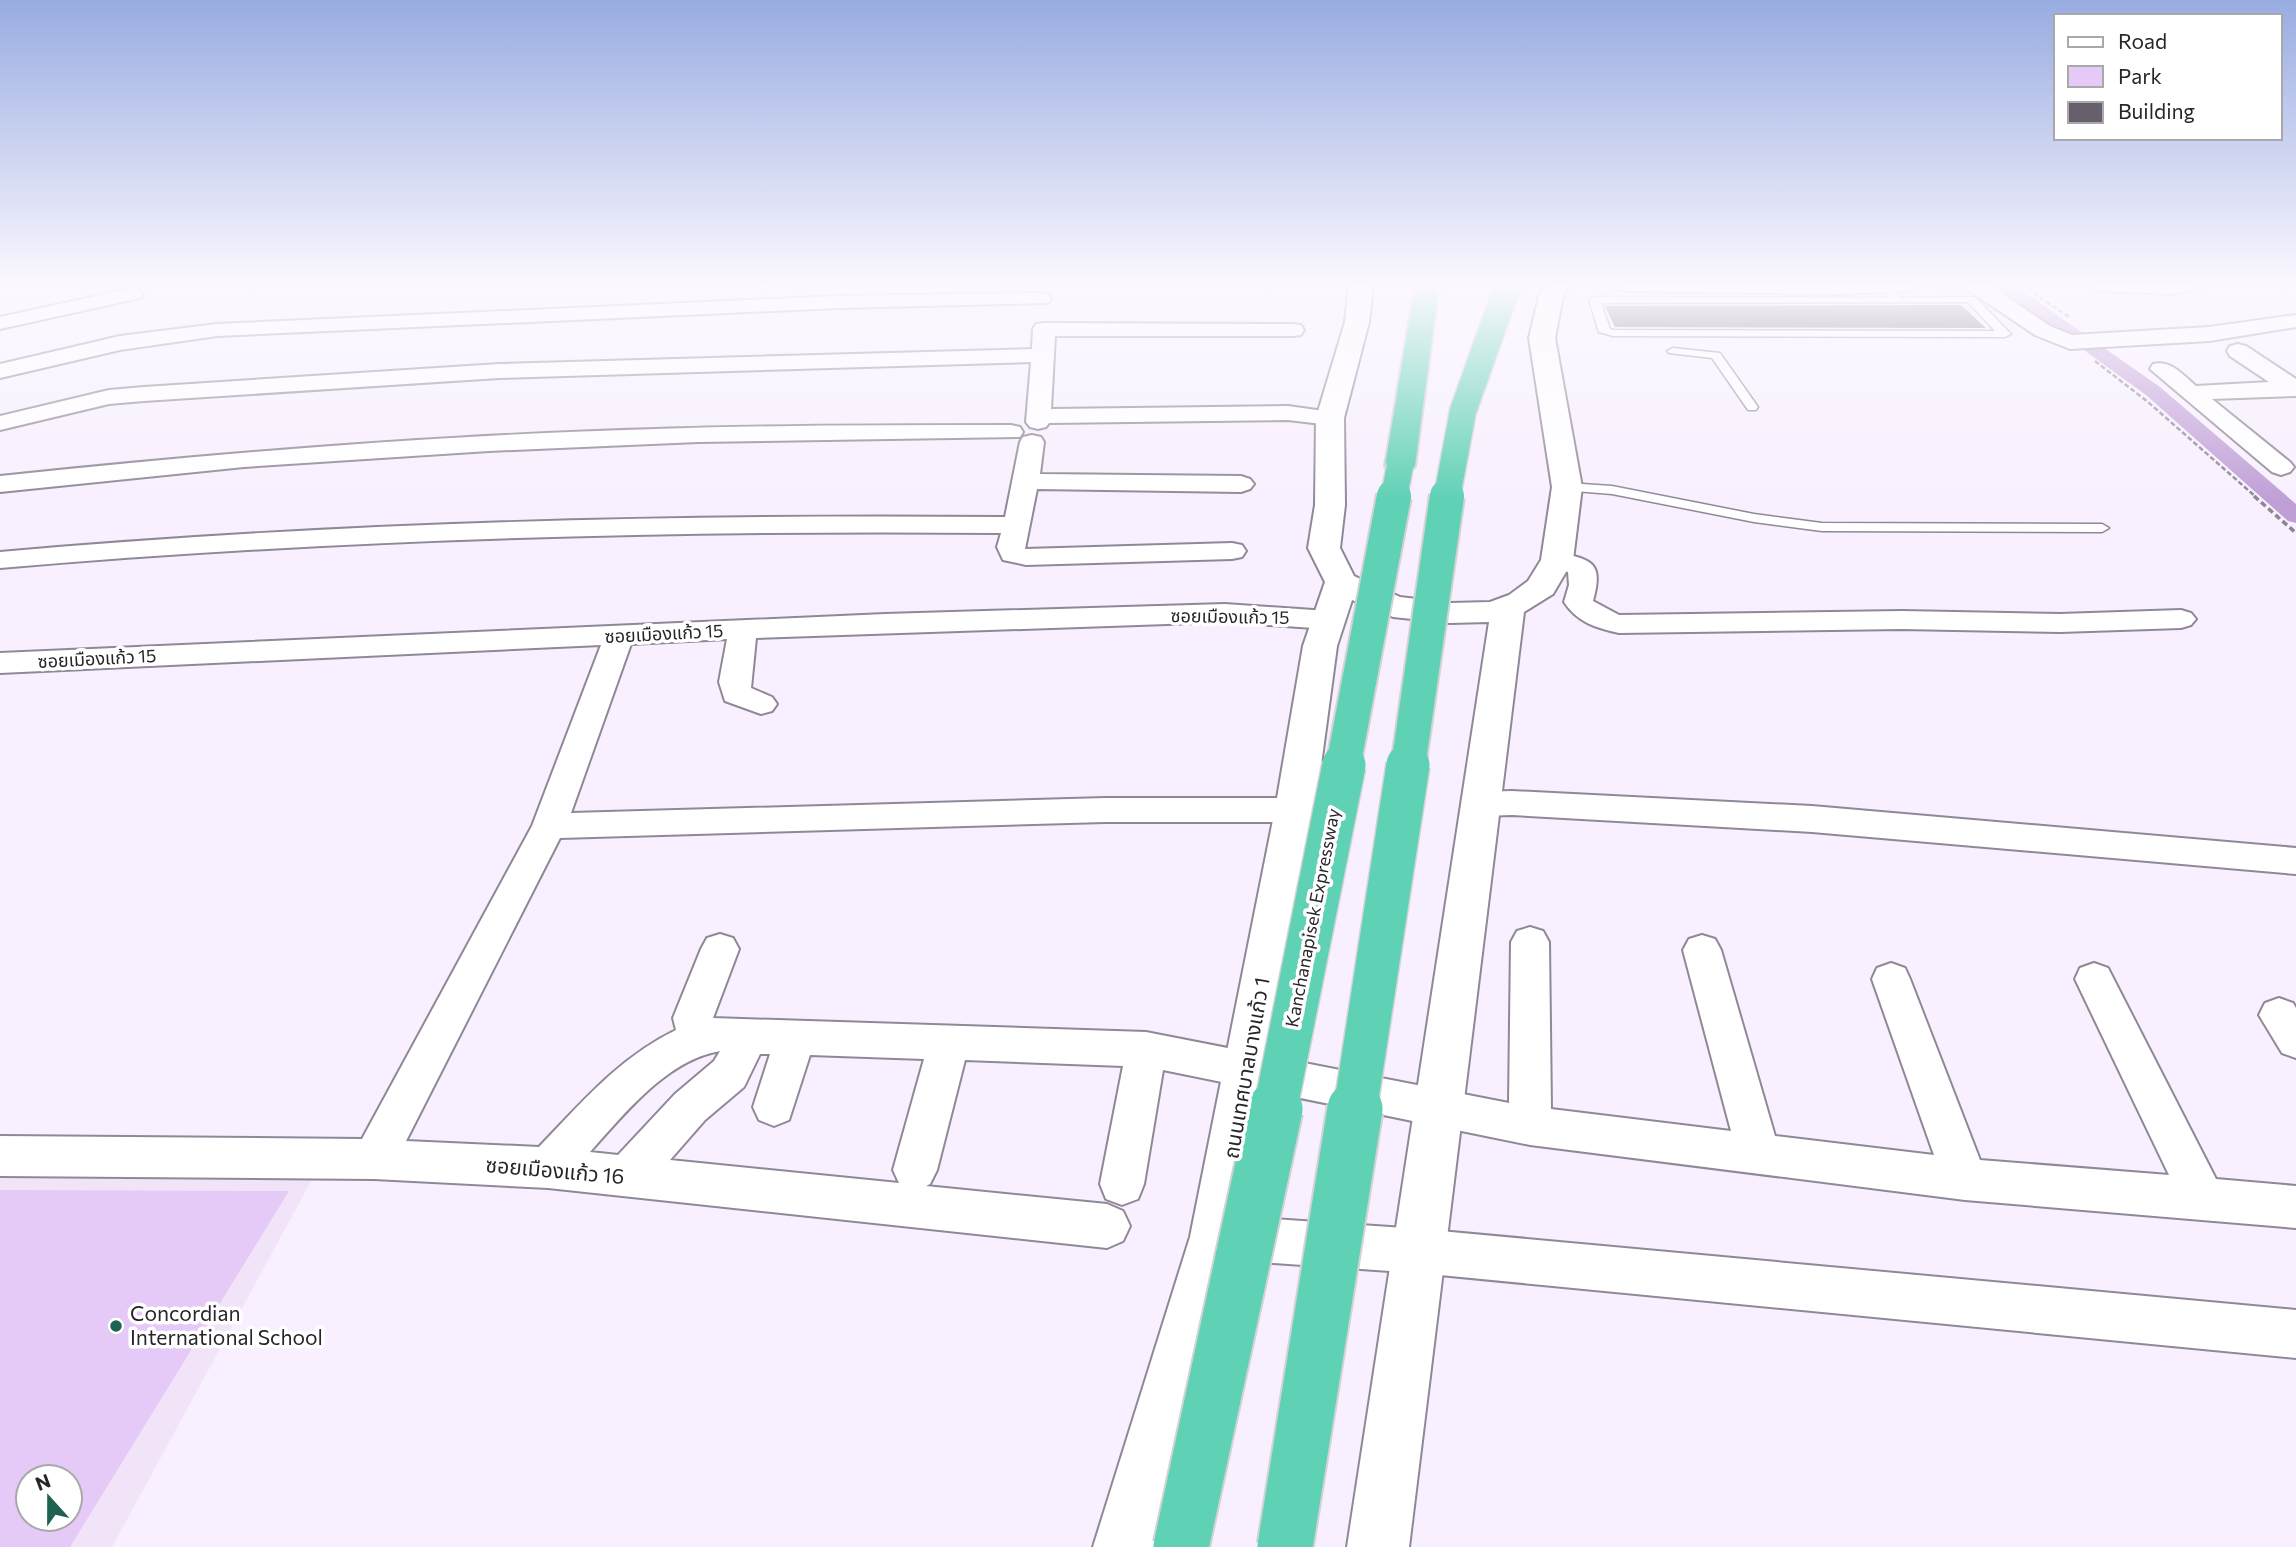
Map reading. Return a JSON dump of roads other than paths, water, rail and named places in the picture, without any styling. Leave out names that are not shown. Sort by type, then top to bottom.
[{"type":"highway","name":"Kanchanapisek Expressway","points":[[1181,1547],[1262,1172],[1329,843],[1395,502],[1416,357]]},
{"type":"highway","points":[[1284,1547],[1388,904],[1444,511],[1463,411],[1482,357]]},
{"type":"main road","points":[[1347,357],[1330,418],[1330,505],[1324,548],[1341,582],[1393,607],[1450,613],[1493,612],[1521,602],[1541,587],[1558,560],[1567,488],[1545,357]]},
{"type":"main road","name":"ถนนเทศบาลบางแก้ว 1","points":[[1124,1547],[1216,1237],[1295,810],[1320,646],[1341,582]]},
{"type":"main road","points":[[1378,1547],[1508,607]]},
{"type":"street","points":[[0,371],[59,357]]},
{"type":"street","points":[[0,423],[109,397],[144,394],[499,371],[968,357]]},
{"type":"street","points":[[1042,357],[1030,428],[1026,481],[1010,547],[1013,554],[1026,557],[1232,551]]},
{"type":"street","points":[[2248,357],[2295,388]]},
{"type":"street","points":[[2161,369],[2281,467]]},
{"type":"street","points":[[2192,393],[2295,388]]},
{"type":"street","points":[[0,484],[138,468],[504,442],[1030,428],[1288,413],[1330,418]]},
{"type":"street","points":[[1026,481],[1241,484]]},
{"type":"street","points":[[0,560],[366,534],[613,525],[1015,524]]},
{"type":"street","points":[[1558,560],[1581,567],[1583,585],[1578,602],[1587,612],[1601,620],[1619,624],[2181,619]]},
{"type":"street","name":"ซอยเมืองแก้ว 15","points":[[0,663],[885,623],[1225,613],[1328,620]]},
{"type":"street","points":[[743,630],[734,682],[736,694],[761,704]]},
{"type":"street","points":[[374,1160],[549,826],[619,636]]},
{"type":"street","points":[[1480,804],[1512,803],[1812,819],[2296,861]]},
{"type":"street","points":[[549,826],[1105,810],[1295,810]]},
{"type":"street","points":[[1530,942],[1530,1126]]},
{"type":"street","points":[[698,1041],[694,1018],[720,949]]},
{"type":"street","points":[[1702,950],[1758,1153]]},
{"type":"street","points":[[1891,979],[1965,1179]]},
{"type":"street","points":[[2094,979],[2203,1199]]},
{"type":"street","points":[[548,1168],[629,1083],[663,1054],[717,1034],[1146,1049],[1530,1126],[1965,1179],[2296,1207]]},
{"type":"street","points":[[627,1177],[690,1107],[729,1074],[749,1036]]},
{"type":"street","points":[[774,1107],[795,1037]]},
{"type":"street","points":[[915,1170],[949,1043]]},
{"type":"street","points":[[1122,1184],[1146,1049]]},
{"type":"street","name":"ซอยเมืองแก้ว 16","points":[[0,1156],[374,1160],[548,1168],[1107,1226]]},
{"type":"street","points":[[1216,1237],[1419,1251],[2296,1334]]},
{"type":"lane","points":[[1718,357],[1752,407]]},
{"type":"lane","points":[[1567,488],[1612,490],[1754,518],[1822,527],[2102,528]]},
{"type":"waterway","points":[[2105,357],[2153,391],[2296,516]]},
{"type":"place","name":"Concordian International School","points":[[116,1326]]}]
